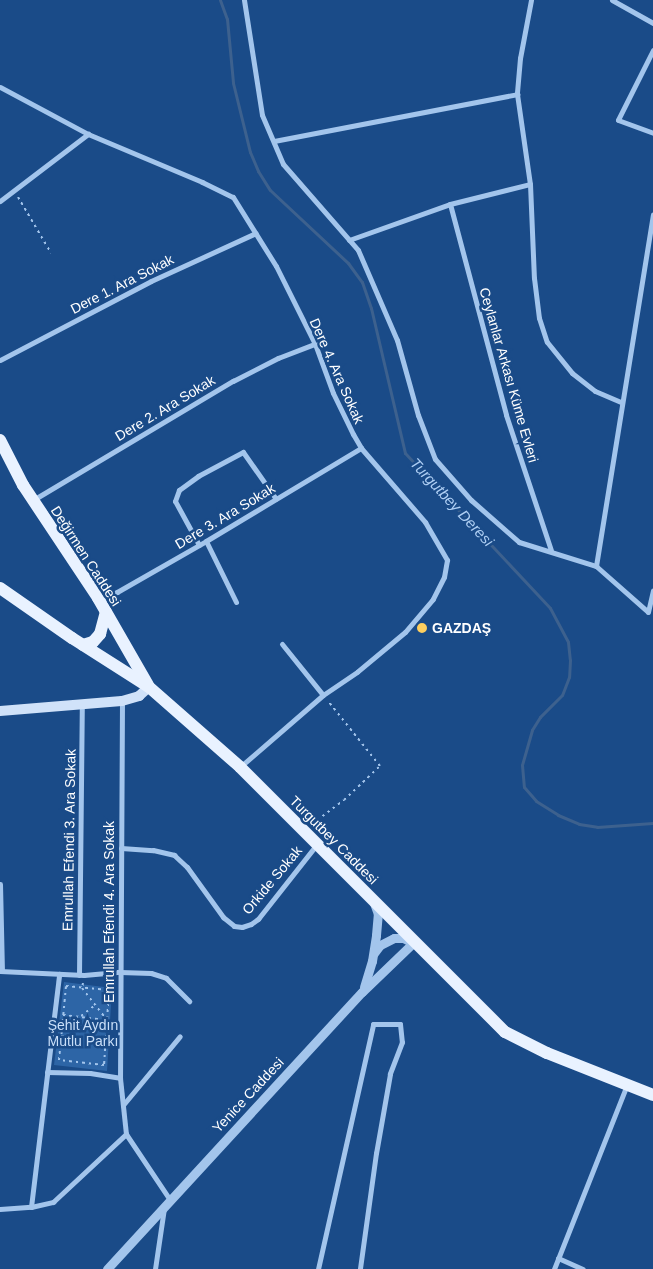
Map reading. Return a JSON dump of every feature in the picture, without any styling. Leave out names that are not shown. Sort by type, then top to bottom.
[{"type":"main road","name":"Değirmen Caddesi","points":[[0,440],[32,500],[98,598],[149,687]]},
{"type":"main road","name":"Turgutbey Caddesi","points":[[0,588],[83,645],[149,687],[240,767],[505,1032],[547,1053],[653,1095]]},
{"type":"main road","points":[[83,645],[93,642],[100,634],[105,624],[106,612]]},
{"type":"main road","points":[[0,711],[122,701],[139,696],[149,687]]},
{"type":"street","points":[[244,0],[262,115],[283,164],[358,250],[397,340],[418,414],[435,459],[471,500],[519,542],[551,550],[596,566],[648,612],[653,591]]},
{"type":"street","points":[[531,0],[520,58],[517,94],[521,110],[530,184],[535,286],[542,329],[547,342],[560,360],[582,382],[602,394],[621,402]]},
{"type":"street","points":[[612,0],[653,23]]},
{"type":"street","points":[[653,50],[618,120],[653,133]]},
{"type":"street","name":"Dere 4. Ara Sokak","points":[[0,87],[88,134],[233,197],[276,266],[315,344],[344,418],[362,448],[425,522],[447,560],[444,577],[433,600],[405,632],[357,672],[323,696],[240,767]]},
{"type":"street","points":[[274,142],[517,94]]},
{"type":"street","points":[[0,201],[88,134]]},
{"type":"street","points":[[349,240],[450,204],[530,184]]},
{"type":"street","name":"Ceylanlar Arkası Küme Evleri","points":[[450,204],[506,415],[551,550]]},
{"type":"street","points":[[596,566],[621,402],[653,215]]},
{"type":"street","name":"Dere 1. Ara Sokak","points":[[0,360],[151,281],[256,233]]},
{"type":"street","name":"Dere 2. Ara Sokak","points":[[32,500],[233,380],[315,344]]},
{"type":"street","name":"Dere 3. Ara Sokak","points":[[98,598],[117,592],[362,448]]},
{"type":"street","points":[[199,545],[175,501],[179,490],[198,476],[243,452],[276,499]]},
{"type":"street","points":[[206,541],[236,602]]},
{"type":"street","points":[[282,644],[323,696]]},
{"type":"street","name":"Emrullah Efendi 4. Ara Sokak","points":[[122,701],[120,1078],[126,1134],[167,1202]]},
{"type":"street","name":"Emrullah Efendi 3. Ara Sokak","points":[[81,975],[82,705]]},
{"type":"street","name":"Orkide Sokak","points":[[120,848],[153,850],[174,855],[187,867],[217,911],[234,926],[251,924],[258,919],[317,843]]},
{"type":"street","points":[[0,884],[1,971],[81,975],[120,972],[150,973],[166,978],[176,985],[189,1001]]},
{"type":"street","points":[[362,992],[374,953],[378,920],[377,908],[372,900]]},
{"type":"street","points":[[374,953],[380,945],[394,938],[403,938],[414,943]]},
{"type":"street","name":"Yenice Caddesi","points":[[107,1269],[362,992],[414,943]]},
{"type":"street","points":[[31,1207],[59,974]]},
{"type":"street","points":[[318,1269],[373,1024],[400,1024],[402,1042],[390,1074],[376,1154],[360,1269]]},
{"type":"street","points":[[123,1105],[180,1036]]},
{"type":"street","points":[[47,1072],[90,1074],[120,1078]]},
{"type":"street","points":[[554,1269],[627,1085]]},
{"type":"street","points":[[0,1209],[31,1207],[53,1202],[126,1134]]},
{"type":"street","points":[[155,1269],[167,1202]]},
{"type":"street","points":[[558,1258],[583,1269]]},
{"type":"path","points":[[15,190],[51,252]]},
{"type":"path","points":[[304,830],[344,800],[380,766],[323,696]]},
{"type":"path","points":[[81,975],[82,988],[107,1020]]},
{"type":"path","points":[[66,986],[82,988],[109,990],[104,1065],[59,1060],[66,986]]},
{"type":"path","points":[[80,1016],[95,1005]]},
{"type":"path","points":[[63,1014],[107,1020]]},
{"type":"path","points":[[61,1036],[105,1041]]},
{"type":"green space","name":"Şehit Aydın Mutlu Parkı","points":[[64,982],[112,988],[107,1071],[54,1065]]},
{"type":"waterway","name":"Turgutbey Deresi","points":[[220,0],[227,19],[233,83],[250,152],[258,171],[270,190],[348,263],[362,282],[371,308],[405,453],[550,608],[568,642],[569,677],[562,695],[540,717],[532,730],[522,765],[524,787],[536,801],[558,815],[579,824],[597,827],[653,823]]},
{"type":"place","name":"GAZDAŞ","points":[[422,628]]}]
